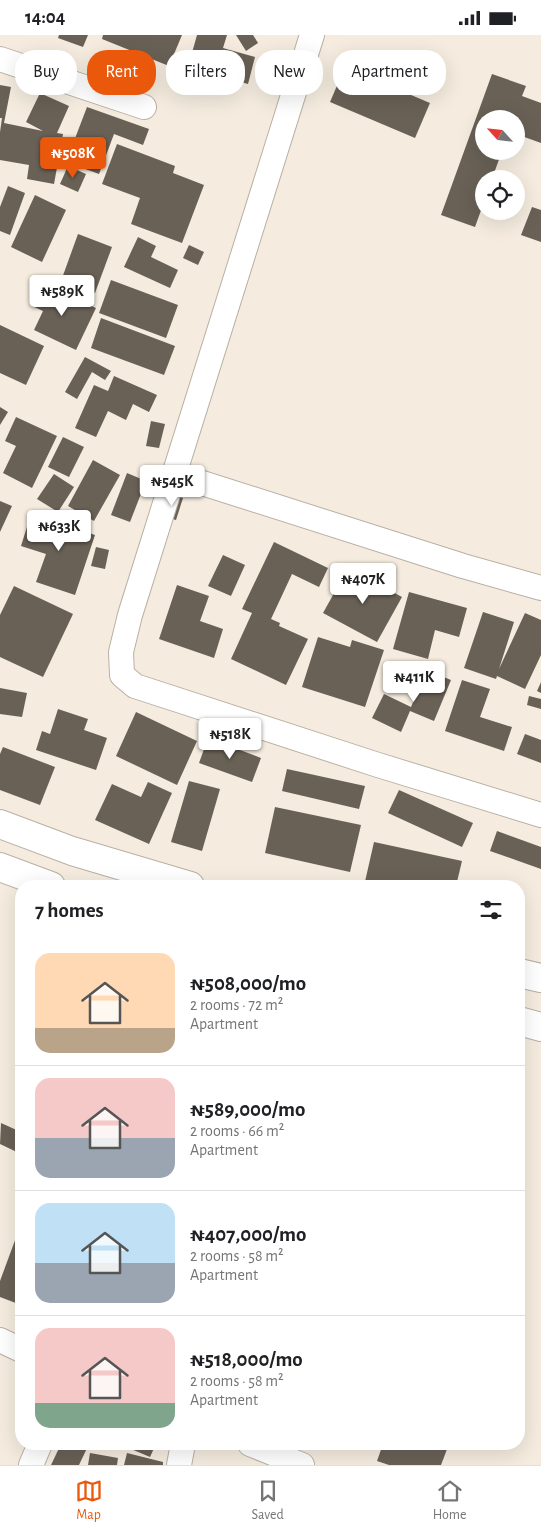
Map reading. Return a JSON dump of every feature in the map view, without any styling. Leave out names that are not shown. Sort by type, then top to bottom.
[{"type":"main road","points":[[0,824],[72,851],[170,880]]},
{"type":"main road","points":[[0,867],[35,880]]},
{"type":"main road","points":[[525,974],[541,978]]},
{"type":"main road","points":[[525,1023],[541,1027]]},
{"type":"street","points":[[312,35],[130,615],[122,652],[122,675],[135,686],[378,765],[541,815]]},
{"type":"street","points":[[0,59],[144,107]]},
{"type":"street","points":[[174,474],[541,588]]},
{"type":"street","points":[[0,1340],[15,1347]]},
{"type":"street","points":[[31,1465],[37,1450]]},
{"type":"street","points":[[179,1465],[182,1450]]},
{"type":"street","points":[[265,1450],[302,1465]]},
{"type":"building","points":[[59,35],[88,35],[83,47],[58,38]]},
{"type":"building","points":[[103,35],[182,35],[176,50],[166,50],[166,65],[156,61],[156,50],[129,50],[102,39]]},
{"type":"building","points":[[197,35],[227,35],[223,48],[230,50],[193,50]]},
{"type":"building","points":[[236,35],[253,35],[258,43],[246,51]]},
{"type":"building","points":[[245,54],[255,57],[248,84],[245,83]]},
{"type":"building","points":[[492,74],[526,86],[522,96],[541,103],[541,143],[525,137],[525,110],[479,110]]},
{"type":"building","points":[[0,85],[11,87],[4,123],[43,131],[26,122],[39,95],[44,95],[69,106],[57,133],[63,134],[54,184],[27,179],[29,165],[0,160],[2,118],[0,118]]},
{"type":"building","points":[[333,95],[411,95],[430,103],[415,138],[330,102]]},
{"type":"building","points":[[87,107],[149,129],[143,145],[114,134],[99,174],[66,162]]},
{"type":"building","points":[[475,121],[475,160],[499,160],[495,170],[475,170],[475,220],[478,220],[475,227],[441,215]]},
{"type":"building","points":[[117,144],[175,166],[173,173],[204,185],[182,243],[131,224],[140,198],[102,184]]},
{"type":"building","points":[[68,166],[86,174],[78,192],[60,184]]},
{"type":"building","points":[[8,186],[25,193],[10,235],[0,231],[0,207]]},
{"type":"building","points":[[35,195],[66,210],[42,262],[11,247]]},
{"type":"building","points":[[532,207],[541,210],[541,242],[521,235]]},
{"type":"building","points":[[78,234],[112,247],[95,293],[61,281]]},
{"type":"building","points":[[138,237],[156,246],[151,257],[178,270],[170,288],[124,267]]},
{"type":"building","points":[[189,245],[204,252],[198,265],[183,258]]},
{"type":"building","points":[[111,280],[178,305],[166,338],[99,313]]},
{"type":"building","points":[[43,284],[96,308],[76,350],[34,330],[43,311],[32,306]]},
{"type":"building","points":[[101,318],[175,346],[164,375],[91,348]]},
{"type":"building","points":[[0,325],[44,346],[26,385],[0,373]]},
{"type":"building","points":[[85,357],[111,371],[105,380],[92,372],[77,399],[65,392]]},
{"type":"building","points":[[114,376],[157,395],[149,412],[133,404],[126,420],[108,411],[96,437],[75,428],[94,385],[108,391]]},
{"type":"building","points":[[0,407],[8,412],[0,425]]},
{"type":"building","points":[[16,417],[57,436],[32,488],[3,473],[16,446],[5,441]]},
{"type":"building","points":[[151,421],[165,424],[159,448],[146,446]]},
{"type":"building","points":[[63,437],[84,447],[69,477],[48,467]]},
{"type":"building","points":[[93,460],[120,475],[94,521],[68,506]]},
{"type":"building","points":[[127,473],[146,481],[130,522],[111,515]]},
{"type":"building","points":[[54,474],[74,487],[58,512],[37,499]]},
{"type":"building","points":[[169,494],[183,498],[176,520],[162,516]]},
{"type":"building","points":[[0,501],[12,506],[0,532]]},
{"type":"building","points":[[31,514],[95,535],[75,595],[36,582],[46,554],[21,546]]},
{"type":"building","points":[[274,542],[328,568],[319,587],[292,574],[271,619],[280,623],[279,626],[308,639],[286,685],[231,659],[252,613],[242,609]]},
{"type":"building","points":[[96,547],[109,550],[105,569],[91,566]]},
{"type":"building","points":[[223,555],[245,565],[231,596],[208,586]]},
{"type":"building","points":[[348,568],[402,597],[377,642],[323,613]]},
{"type":"building","points":[[177,585],[209,596],[200,621],[223,629],[214,658],[159,639]]},
{"type":"building","points":[[14,586],[73,614],[43,677],[0,657],[0,615]]},
{"type":"building","points":[[409,592],[467,608],[459,637],[435,630],[428,659],[393,649]]},
{"type":"building","points":[[483,612],[514,622],[499,669],[525,613],[541,620],[541,655],[525,689],[497,676],[496,679],[464,668]]},
{"type":"building","points":[[318,637],[350,647],[352,640],[384,650],[365,707],[302,687]]},
{"type":"building","points":[[426,670],[451,680],[434,721],[410,711],[401,732],[372,718],[384,694],[411,707]]},
{"type":"building","points":[[462,680],[490,689],[480,717],[512,727],[504,751],[445,731]]},
{"type":"building","points":[[541,682],[541,693],[537,691]]},
{"type":"building","points":[[0,688],[27,693],[22,717],[0,714]]},
{"type":"building","points":[[529,696],[541,699],[541,709],[527,705]]},
{"type":"building","points":[[58,709],[88,719],[84,730],[107,738],[96,770],[36,750],[42,731],[50,734]]},
{"type":"building","points":[[136,712],[197,741],[177,785],[116,756]]},
{"type":"building","points":[[525,734],[541,740],[541,763],[517,754]]},
{"type":"building","points":[[208,738],[261,758],[252,782],[199,763]]},
{"type":"building","points":[[3,747],[55,767],[40,805],[0,790],[0,754]]},
{"type":"building","points":[[287,769],[365,786],[359,809],[282,791]]},
{"type":"building","points":[[189,781],[220,789],[202,851],[171,842]]},
{"type":"building","points":[[148,782],[172,793],[149,844],[95,820],[112,784],[141,797]]},
{"type":"building","points":[[399,790],[473,823],[462,847],[388,813]]},
{"type":"building","points":[[275,807],[361,825],[350,872],[265,853]]},
{"type":"building","points":[[497,831],[541,847],[541,869],[490,851]]},
{"type":"building","points":[[374,842],[462,861],[457,880],[365,880]]},
{"type":"building","points":[[1,1123],[15,1129],[15,1151],[0,1144]]},
{"type":"building","points":[[15,1240],[15,1303],[0,1297],[0,1281]]},
{"type":"building","points":[[58,1450],[86,1450],[79,1465],[51,1465]]},
{"type":"building","points":[[133,1450],[153,1450],[150,1457]]},
{"type":"building","points":[[381,1450],[447,1450],[441,1465],[389,1465],[377,1461]]},
{"type":"building","points":[[90,1453],[118,1458],[117,1465],[88,1465]]},
{"type":"building","points":[[127,1453],[163,1462],[163,1465],[124,1465]]}]
